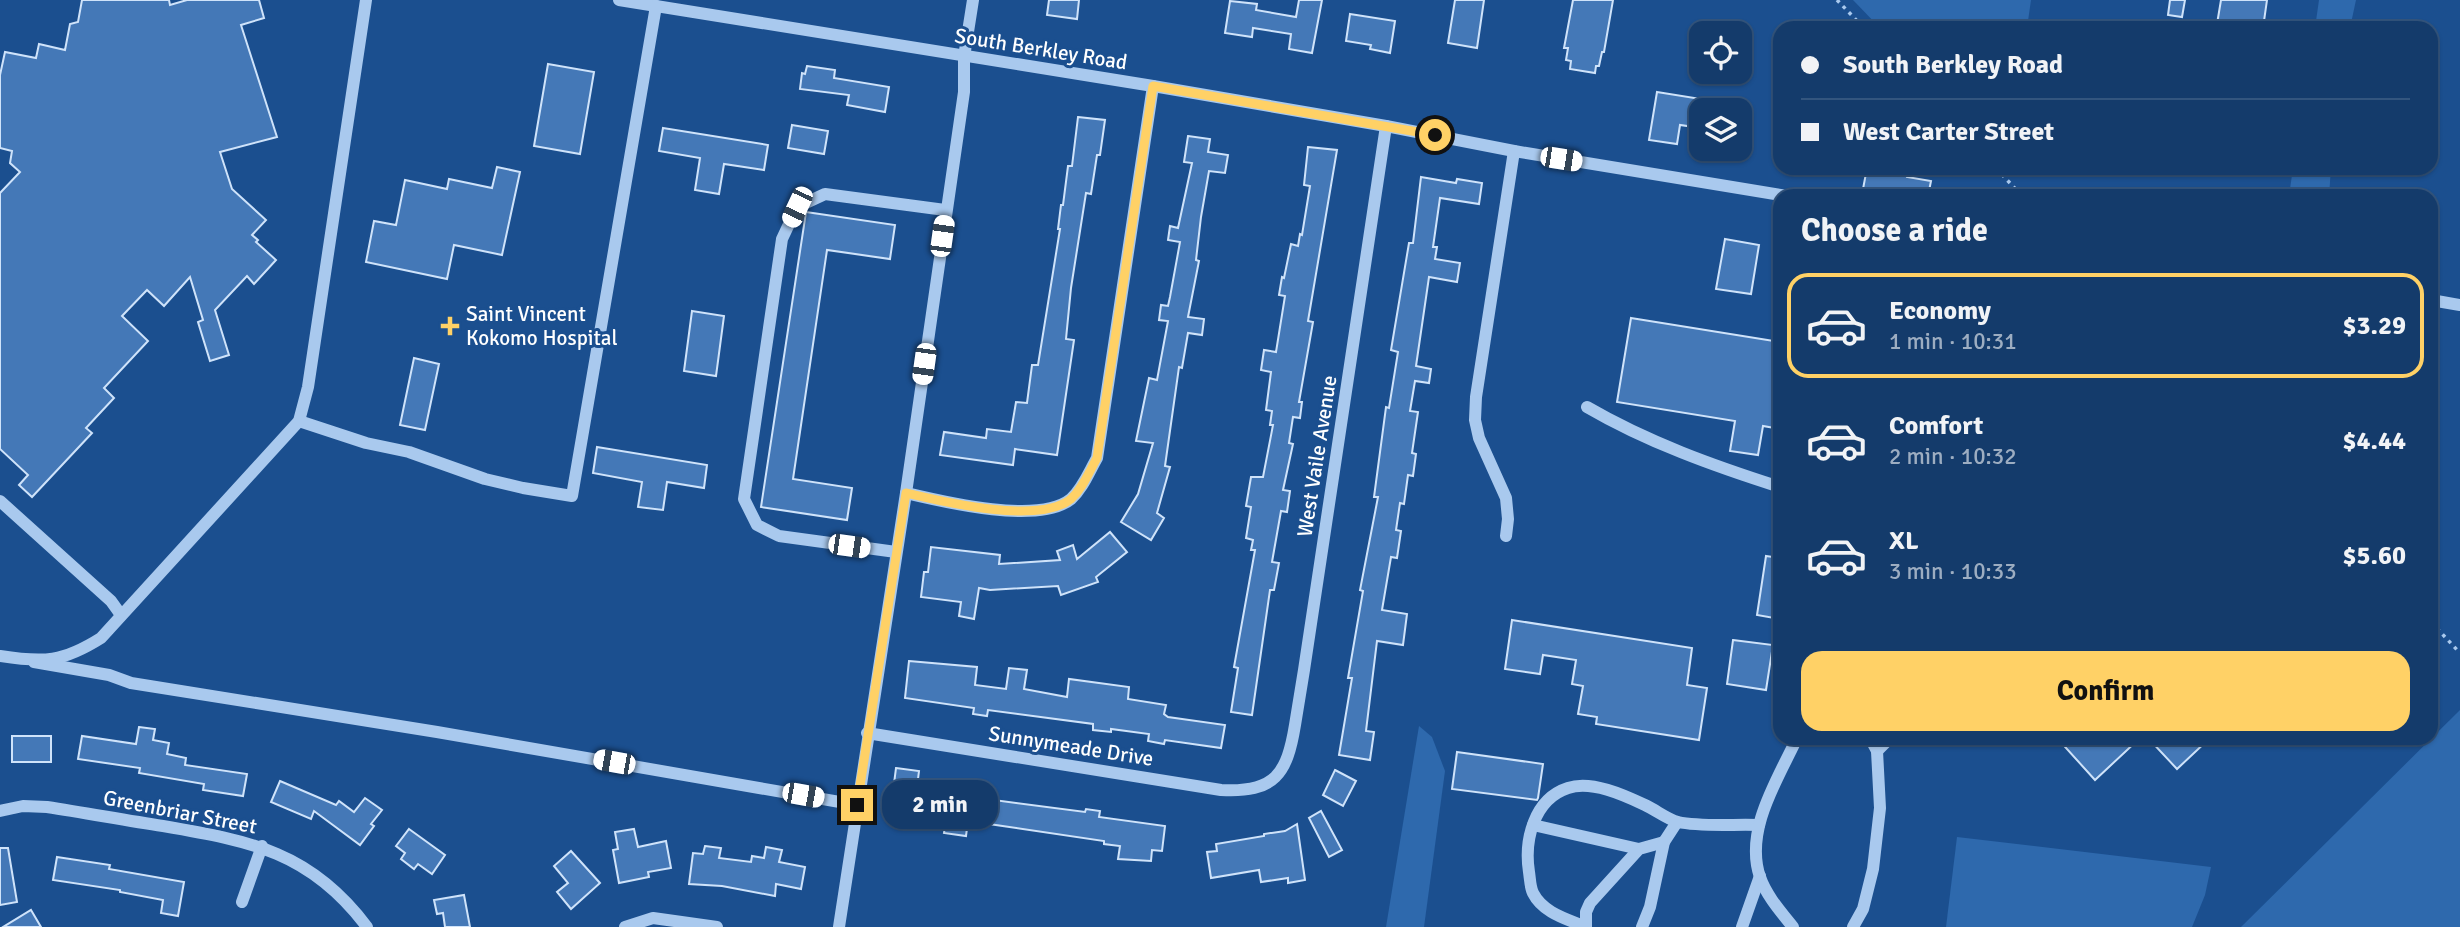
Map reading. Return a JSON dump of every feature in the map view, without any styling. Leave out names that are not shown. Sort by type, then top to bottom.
[{"type":"street","points":[[34,662],[75,654],[101,638],[299,421],[308,387],[366,0]]},
{"type":"street","name":"South Berkley Road","points":[[619,0],[1153,86],[1514,151],[1773,194]]},
{"type":"street","points":[[839,927],[964,92],[964,57],[973,0]]},
{"type":"street","points":[[299,421],[366,443],[420,456],[485,479],[572,496],[656,6]]},
{"type":"street","points":[[906,493],[1021,513],[1052,509],[1069,500],[1080,489],[1097,458],[1153,86]]},
{"type":"street","name":"West Vaile Avenue","points":[[1267,784],[1281,772],[1290,755],[1386,126]]},
{"type":"street","points":[[1506,536],[1506,498],[1479,438],[1475,420],[1476,397],[1514,151]]},
{"type":"street","points":[[896,552],[779,536],[757,525],[744,499],[782,239],[797,207],[825,194],[945,210]]},
{"type":"street","points":[[2438,301],[2460,305]]},
{"type":"street","points":[[1587,407],[1618,425],[1773,485]]},
{"type":"street","points":[[0,501],[111,601],[121,615]]},
{"type":"street","points":[[0,656],[109,675],[131,683],[438,732],[857,805]]},
{"type":"street","name":"Sunnymeade Drive","points":[[867,733],[1221,790],[1241,792],[1267,784]]},
{"type":"street","points":[[1793,927],[1774,902],[1760,876],[1756,848],[1759,825],[1794,745]]},
{"type":"street","points":[[1853,927],[1863,909],[1873,869],[1880,808],[1877,751],[1874,745]]},
{"type":"street","points":[[1877,751],[1883,745]]},
{"type":"street","points":[[1639,849],[1590,903],[1586,912],[1586,927],[1545,908],[1533,893],[1526,851],[1533,825],[1541,808],[1554,794],[1571,787],[1591,786],[1619,795],[1677,822],[1759,825]]},
{"type":"street","name":"Greenbriar Street","points":[[0,811],[23,806],[47,807],[229,837],[262,846],[297,863],[327,883],[352,906],[367,927]]},
{"type":"street","points":[[1642,927],[1650,907],[1664,842],[1677,822]]},
{"type":"street","points":[[1533,825],[1639,849],[1664,842]]},
{"type":"street","points":[[242,902],[262,846]]},
{"type":"street","points":[[1742,927],[1760,876]]},
{"type":"street","points":[[625,927],[653,918],[716,927]]},
{"type":"path","points":[[1837,0],[1857,21]]},
{"type":"path","points":[[2002,175],[2016,189]]},
{"type":"path","points":[[2438,629],[2460,653]]},
{"type":"shaded area","points":[[1853,0],[2031,0],[2028,21],[1873,21]]},
{"type":"shaded area","points":[[2319,0],[2356,0],[2352,21],[2316,21]]},
{"type":"shaded area","points":[[2292,175],[2330,175],[2330,189],[2290,189]]},
{"type":"shaded area","points":[[2460,710],[2460,927],[2241,927],[2425,745],[2438,745],[2438,732]]},
{"type":"shaded area","points":[[1419,726],[1432,737],[1445,771],[1424,927],[1386,927]]},
{"type":"shaded area","points":[[1957,837],[2211,867],[2205,895],[2192,927],[1946,927]]},
{"type":"building","points":[[82,0],[169,0],[170,5],[187,0],[259,0],[264,18],[241,25],[277,137],[220,152],[232,189],[266,220],[252,235],[276,260],[254,284],[247,276],[215,310],[229,355],[210,361],[198,322],[203,320],[190,277],[164,306],[147,290],[122,316],[148,341],[104,388],[114,398],[86,428],[92,433],[32,497],[19,485],[28,475],[0,449],[0,193],[20,172],[10,163],[12,151],[0,148],[0,75],[5,52],[36,58],[39,44],[65,50],[70,24],[78,22]]},
{"type":"building","points":[[1049,0],[1079,0],[1077,19],[1047,15]]},
{"type":"building","points":[[1299,0],[1322,0],[1312,53],[1289,49],[1291,34],[1253,28],[1252,37],[1225,33],[1230,1],[1257,4],[1256,10],[1296,17]]},
{"type":"building","points":[[1455,0],[1484,0],[1477,48],[1448,43]]},
{"type":"building","points":[[1573,0],[1613,0],[1604,52],[1595,73],[1570,69],[1571,61],[1566,60],[1568,48],[1564,48]]},
{"type":"building","points":[[2170,0],[2185,0],[2182,17],[2168,15]]},
{"type":"building","points":[[2221,0],[2267,0],[2264,21],[2218,21]]},
{"type":"building","points":[[1350,14],[1395,21],[1390,53],[1370,49],[1371,45],[1346,41]]},
{"type":"building","points":[[548,64],[594,72],[580,154],[534,146]]},
{"type":"building","points":[[807,66],[835,70],[834,78],[889,87],[885,112],[847,105],[849,95],[800,89],[802,73],[805,74]]},
{"type":"building","points":[[1657,92],[1695,98],[1689,98],[1689,126],[1680,125],[1677,144],[1649,140]]},
{"type":"building","points":[[1078,117],[1105,120],[1091,194],[1086,193],[1071,288],[1066,339],[1074,340],[1057,455],[1015,449],[1013,465],[940,455],[944,432],[986,438],[987,429],[1011,432],[1016,402],[1027,403],[1032,365],[1038,365],[1060,229],[1061,205],[1068,166],[1072,166]]},
{"type":"building","points":[[792,125],[828,131],[824,154],[788,148]]},
{"type":"building","points":[[663,128],[768,145],[764,170],[724,164],[719,194],[695,190],[700,158],[659,151]]},
{"type":"building","points":[[1188,136],[1210,139],[1208,152],[1228,155],[1225,173],[1209,171],[1196,260],[1199,261],[1188,317],[1204,319],[1202,335],[1188,333],[1182,368],[1179,367],[1165,466],[1170,467],[1157,513],[1164,518],[1151,540],[1121,522],[1138,494],[1153,443],[1136,441],[1149,378],[1157,380],[1168,321],[1159,320],[1161,305],[1168,306],[1180,242],[1168,240],[1170,226],[1178,228],[1192,163],[1184,162]]},
{"type":"building","points":[[1308,147],[1337,150],[1308,321],[1313,322],[1299,402],[1302,402],[1300,418],[1293,417],[1289,443],[1293,444],[1283,490],[1290,491],[1287,512],[1281,511],[1272,562],[1279,563],[1274,590],[1270,590],[1252,715],[1231,712],[1238,668],[1234,667],[1255,550],[1251,550],[1253,540],[1246,538],[1251,507],[1246,506],[1251,477],[1263,477],[1273,425],[1270,425],[1272,411],[1266,410],[1271,372],[1261,370],[1264,350],[1276,352],[1285,296],[1279,295],[1282,277],[1284,278],[1291,244],[1298,246],[1300,234],[1302,235],[1310,186],[1304,185]]},
{"type":"building","points":[[497,167],[520,172],[502,255],[454,245],[447,279],[366,262],[374,221],[396,225],[405,180],[447,189],[449,179],[492,188]]},
{"type":"building","points":[[1866,175],[1907,175],[1931,181],[1929,189],[1863,189]]},
{"type":"building","points":[[1421,177],[1456,183],[1457,179],[1482,183],[1479,204],[1440,198],[1433,247],[1437,247],[1435,259],[1460,263],[1457,282],[1429,277],[1416,366],[1431,369],[1429,383],[1415,381],[1410,411],[1418,412],[1412,453],[1416,454],[1413,476],[1408,475],[1404,504],[1400,503],[1396,530],[1401,531],[1397,558],[1391,557],[1382,610],[1407,614],[1403,645],[1377,641],[1366,731],[1374,732],[1370,760],[1339,755],[1352,678],[1348,678],[1363,591],[1360,590],[1378,497],[1374,497],[1386,407],[1389,408],[1398,352],[1391,350],[1409,243],[1413,243]]},
{"type":"building","points":[[806,212],[895,225],[890,259],[827,250],[793,479],[852,488],[847,520],[761,507]]},
{"type":"building","points":[[1725,239],[1759,245],[1751,294],[1716,289]]},
{"type":"building","points":[[692,311],[724,316],[716,376],[684,371]]},
{"type":"building","points":[[1631,318],[1773,341],[1773,428],[1763,426],[1758,455],[1730,451],[1735,421],[1617,402]]},
{"type":"building","points":[[414,358],[439,364],[425,430],[400,425]]},
{"type":"building","points":[[597,447],[707,465],[704,488],[667,482],[663,510],[638,507],[642,482],[593,473]]},
{"type":"building","points":[[1110,532],[1127,552],[1096,577],[1098,582],[1061,595],[1058,586],[990,590],[979,588],[974,619],[959,616],[961,602],[921,597],[931,547],[1000,555],[999,564],[1060,560],[1057,551],[1073,545],[1077,559]]},
{"type":"building","points":[[1766,556],[1773,557],[1773,618],[1757,615]]},
{"type":"building","points":[[1512,620],[1692,648],[1687,685],[1707,688],[1699,740],[1596,724],[1597,717],[1578,714],[1583,686],[1572,684],[1576,660],[1543,655],[1540,674],[1505,669]]},
{"type":"building","points":[[1733,640],[1773,645],[1766,690],[1727,684]]},
{"type":"building","points":[[909,661],[977,667],[975,685],[1006,689],[1009,668],[1027,670],[1024,689],[1067,697],[1069,679],[1129,687],[1128,699],[1166,705],[1164,714],[1168,717],[1225,725],[1221,748],[1165,740],[1164,744],[1148,741],[1149,734],[1111,729],[1111,732],[1093,730],[1093,724],[988,710],[987,716],[973,714],[974,708],[905,698]]},
{"type":"building","points":[[139,727],[155,729],[153,740],[169,743],[167,754],[186,758],[185,765],[247,774],[243,796],[203,790],[204,784],[139,773],[140,768],[78,759],[82,736],[136,744]]},
{"type":"building","points":[[12,736],[51,736],[51,762],[12,762]]},
{"type":"building","points":[[2063,745],[2132,745],[2095,780]]},
{"type":"building","points":[[2155,745],[2203,745],[2177,769]]},
{"type":"building","points":[[1457,752],[1543,764],[1537,800],[1452,789]]},
{"type":"building","points":[[896,768],[919,771],[917,787],[950,791],[951,780],[973,783],[971,797],[1085,812],[1086,809],[1100,811],[1099,817],[1165,826],[1162,851],[1152,850],[1151,861],[1118,859],[1120,846],[1104,844],[1104,841],[968,821],[966,836],[944,833],[947,814],[891,807]]},
{"type":"building","points":[[1335,770],[1356,781],[1343,806],[1323,795]]},
{"type":"building","points":[[280,781],[336,805],[339,801],[354,812],[365,798],[382,810],[360,845],[314,811],[311,819],[271,802]]},
{"type":"building","points":[[1321,811],[1342,850],[1329,857],[1309,818]]},
{"type":"building","points":[[1297,824],[1305,880],[1288,883],[1288,878],[1261,882],[1259,870],[1211,878],[1207,852],[1217,851],[1216,844],[1285,831]]},
{"type":"building","points":[[409,829],[445,855],[432,874],[418,864],[414,869],[401,859],[405,853],[396,846]]},
{"type":"building","points":[[634,829],[638,847],[666,841],[671,868],[648,872],[649,877],[619,883],[613,850],[618,849],[615,832]]},
{"type":"building","points":[[705,846],[721,848],[719,858],[751,862],[752,856],[764,858],[766,847],[782,850],[779,862],[805,867],[801,889],[776,884],[775,896],[722,886],[689,884],[693,853],[703,854]]},
{"type":"building","points":[[0,848],[8,848],[17,902],[0,905]]},
{"type":"building","points":[[571,851],[600,883],[571,909],[557,892],[568,883],[554,866]]},
{"type":"building","points":[[57,857],[110,865],[109,869],[184,882],[178,916],[161,913],[163,900],[120,890],[53,880]]},
{"type":"building","points":[[464,895],[470,927],[445,927],[443,913],[437,914],[434,900]]},
{"type":"building","points":[[31,910],[41,927],[3,927]]},
{"type":"place","name":"Saint Vincent Kokomo Hospital","points":[[450,326]]},
{"type":"route","points":[[857,805],[906,493],[1021,513],[1052,509],[1069,500],[1080,489],[1097,458],[1153,86],[1435,135]]}]
